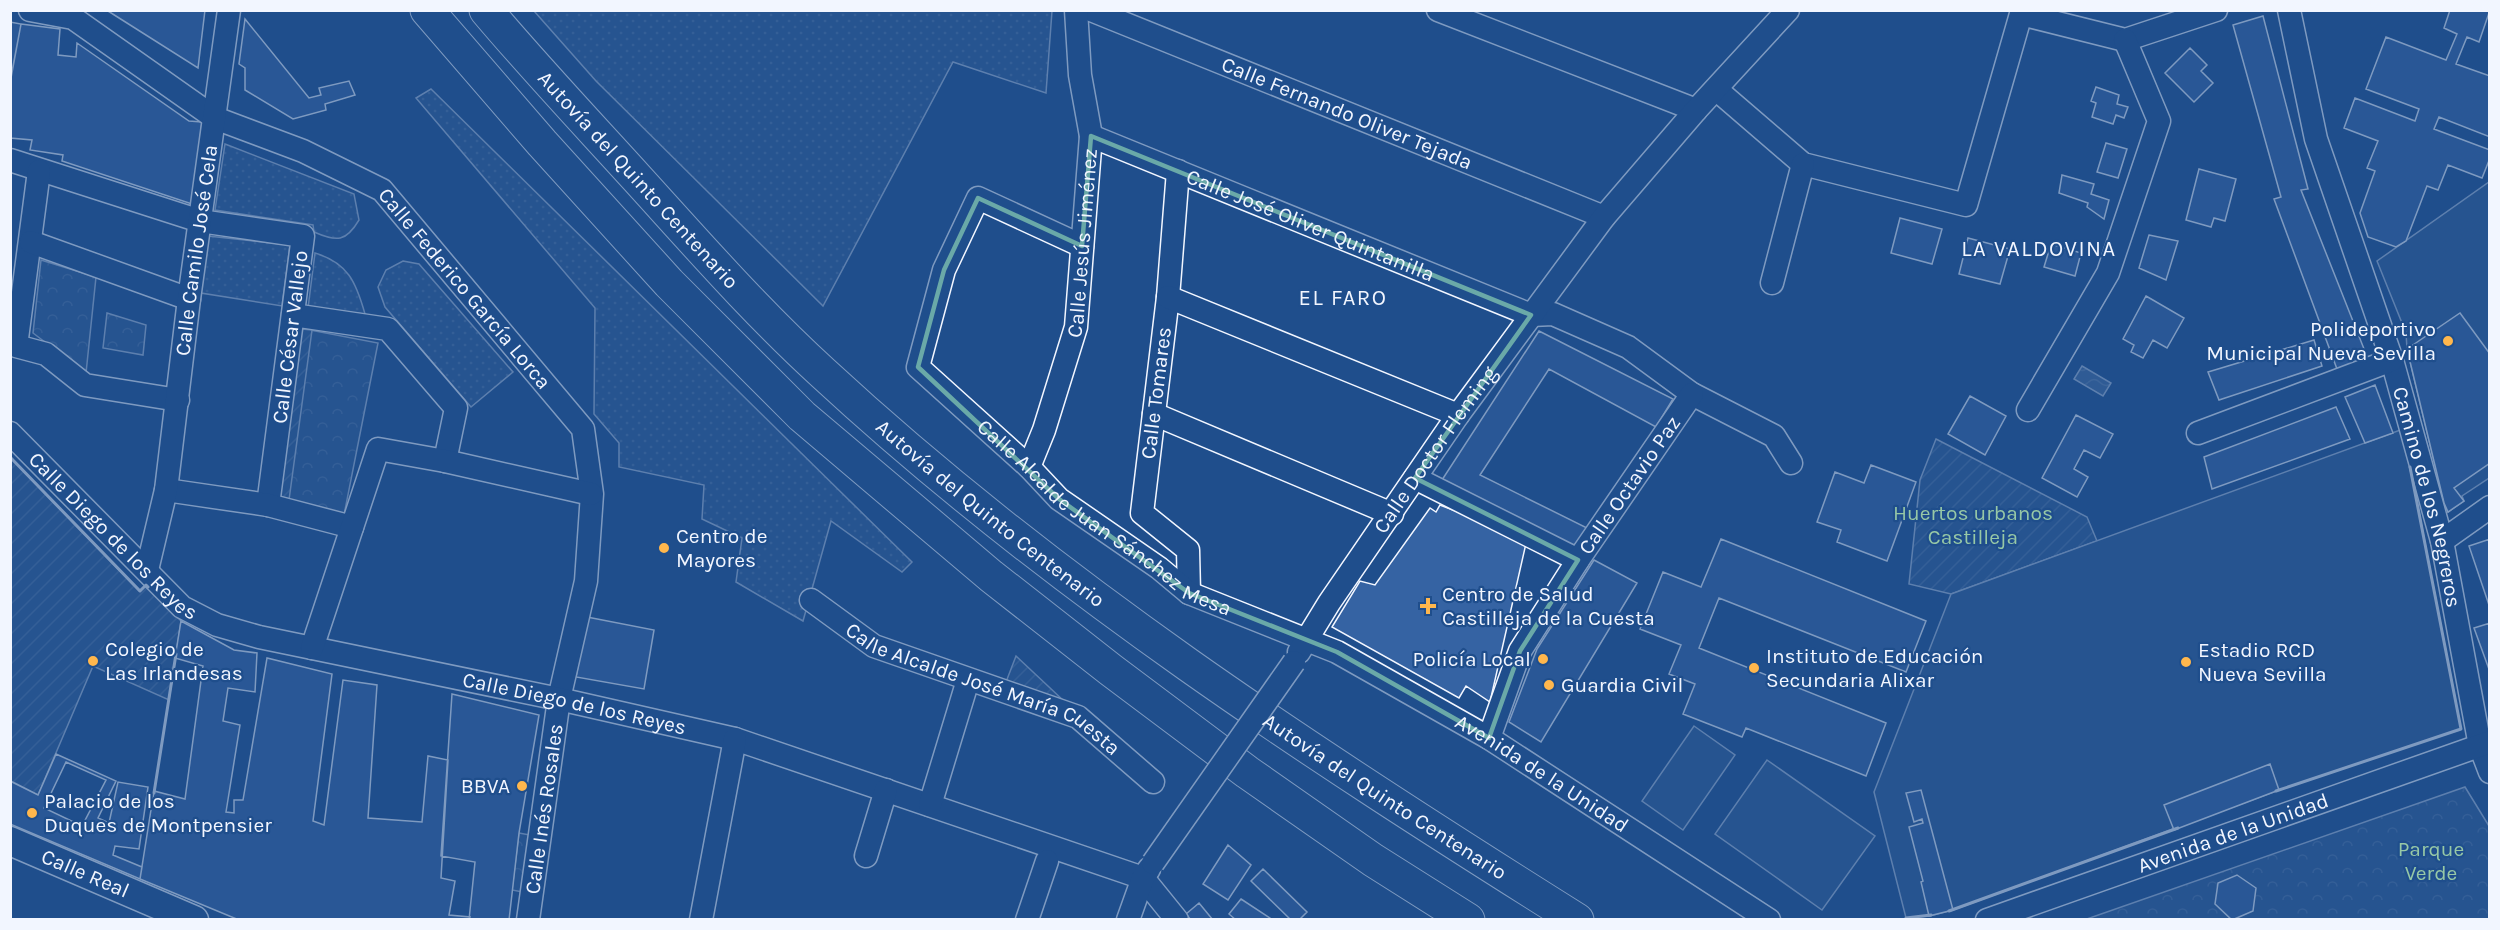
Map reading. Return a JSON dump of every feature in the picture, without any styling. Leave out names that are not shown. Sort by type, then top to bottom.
[{"type":"highway","name":"Autovía del Quinto Centenario","points":[[427,10],[542,143],[669,283],[802,416],[991,576],[1111,670],[1247,772],[1373,860],[1468,920]]},
{"type":"highway","name":"Autovía del Quinto Centenario","points":[[486,10],[718,268],[822,373],[927,464],[1051,566],[1208,679],[1335,765],[1577,920]]},
{"type":"highway","points":[[1373,860],[1427,920]]},
{"type":"main road","name":"Calle Real","points":[[10,841],[194,920]]},
{"type":"street","name":"Calle Federico García Lorca","points":[[30,10],[74,18],[215,118],[303,151],[382,190],[583,429],[591,494],[586,581],[559,699]]},
{"type":"street","name":"Calle Camilo José Cela","points":[[147,570],[166,490],[189,299],[229,10]]},
{"type":"street","name":"Calle Jesús Jiménez","points":[[1029,467],[1044,430],[1076,327],[1091,135],[1080,75],[1076,10]]},
{"type":"street","name":"Calle Fernando Oliver Tejada","points":[[1091,10],[1604,217]]},
{"type":"street","points":[[1438,10],[1696,110]]},
{"type":"street","name":"Calle Doctor Fleming","points":[[1128,920],[1148,871],[1293,662],[1329,603],[1458,415],[1604,217],[1696,110],[1717,90],[1788,10]]},
{"type":"street","points":[[1717,90],[1803,164],[1966,206],[2020,14],[2125,40],[2216,10]]},
{"type":"street","name":"Camino de los Negreros","points":[[2289,10],[2316,139],[2392,360],[2442,541],[2490,772]]},
{"type":"street","points":[[2028,410],[2108,273],[2159,121],[2125,40]]},
{"type":"street","name":"Calle José Oliver Quintanilla","points":[[1091,135],[1531,315],[1553,314],[1628,347],[1692,393],[1774,436],[1791,463]]},
{"type":"street","points":[[10,160],[201,221]]},
{"type":"street","points":[[1772,283],[1803,164]]},
{"type":"street","points":[[39,171],[16,346],[46,354],[85,385],[178,400]]},
{"type":"street","name":"Calle Tomares","points":[[1178,171],[1168,297],[1142,513],[1188,550],[1189,593]]},
{"type":"street","name":"Calle Alcalde Juan Sánchez Mesa","points":[[1082,246],[978,198],[944,270],[918,367],[1029,467],[1059,499],[1159,568],[1189,593],[1307,640]]},
{"type":"street","name":"Calle César Vallejo","points":[[201,221],[303,236],[268,506]]},
{"type":"street","points":[[31,243],[189,299]]},
{"type":"street","points":[[1168,297],[1458,415]]},
{"type":"street","points":[[293,315],[388,328],[456,408],[445,461]]},
{"type":"street","points":[[2198,433],[2392,360]]},
{"type":"street","name":"Calle Octavio Paz","points":[[1489,738],[1520,651],[1578,560],[1692,393]]},
{"type":"street","points":[[1154,414],[1392,514]]},
{"type":"street","name":"Calle Diego de los Reyes","points":[[10,433],[182,607],[217,625],[312,648],[559,699],[735,739],[930,805],[1148,871]]},
{"type":"street","points":[[312,648],[378,449],[445,461],[591,494]]},
{"type":"street","points":[[1415,478],[1578,560]]},
{"type":"street","points":[[166,490],[268,506],[352,527]]},
{"type":"street","points":[[2442,541],[2490,507]]},
{"type":"street","name":"Calle Alcalde José María Cuesta","points":[[811,600],[874,646],[1078,717],[1153,782]]},
{"type":"street","name":"Avenida de la Unidad","points":[[1307,640],[1337,652],[1489,738],[1768,920]]},
{"type":"street","points":[[930,805],[968,680]]},
{"type":"street","name":"Calle Inés Rosales","points":[[528,920],[559,699]]},
{"type":"street","points":[[701,920],[735,739]]},
{"type":"street","name":"Avenida de la Unidad","points":[[1987,920],[2485,744]]},
{"type":"street","points":[[866,856],[886,790]]},
{"type":"street","points":[[1027,920],[1047,861]]},
{"type":"street","points":[[1148,871],[1177,920]]},
{"type":"highlighted area","points":[[1091,136],[1531,315],[1415,478],[1578,560],[1520,651],[1489,738],[1337,652],[1189,593],[1059,499],[918,367],[944,270],[978,198],[1082,246]]},
{"type":"green space","points":[[534,11],[1052,11],[1046,93],[953,62],[823,306],[596,81]]},
{"type":"green space","points":[[431,89],[912,562],[902,572],[831,521],[803,621],[736,582],[742,538],[702,519],[704,485],[619,467],[619,443],[594,414],[595,308],[416,98]]},
{"type":"green space","points":[[225,144],[354,194],[359,220],[350,233],[335,238],[314,232],[313,225],[215,210]]},
{"type":"green space","name":"Polideportivo Municipal Nueva Sevilla","points":[[2489,182],[2489,478],[2462,496],[2464,501],[2448,512],[2407,349],[2406,333],[2377,261]]},
{"type":"green space","points":[[208,236],[290,245],[282,306],[201,293]]},
{"type":"green space","points":[[315,253],[335,262],[349,275],[358,292],[365,314],[308,308]]},
{"type":"green space","points":[[41,260],[96,277],[86,373],[33,333]]},
{"type":"green space","points":[[403,261],[419,264],[513,372],[471,407],[385,307],[378,287],[386,270]]},
{"type":"green space","points":[[107,313],[146,325],[143,355],[103,348]]},
{"type":"green space","points":[[302,329],[312,330],[289,500],[279,496]]},
{"type":"green space","points":[[305,329],[378,343],[344,515],[282,498]]},
{"type":"green space","name":"Estadio RCD Nueva Sevilla","points":[[2403,429],[2461,729],[2279,790],[1953,910],[1929,916],[1906,918],[1874,792],[1951,594]]},
{"type":"green space","name":"Huertos urbanos Castilleja","points":[[1936,439],[2087,517],[2097,541],[1951,594],[1909,584],[1920,480]]},
{"type":"green space","points":[[10,457],[139,591],[146,585],[181,621],[169,700],[93,666],[38,795],[11,781]]},
{"type":"green space","points":[[1016,656],[1065,702],[1006,682]]},
{"type":"green space","points":[[1694,726],[1735,755],[1683,830],[1642,801]]},
{"type":"green space","points":[[1767,760],[1875,836],[1822,910],[1715,834]]},
{"type":"green space","name":"Parque Verde","points":[[2465,787],[2489,826],[2489,919],[2084,920]]},
{"type":"green space","points":[[519,833],[546,838],[538,895],[512,890]]},
{"type":"water","points":[[2082,366],[2111,383],[2103,396],[2074,379]]},
{"type":"building","points":[[109,10],[205,10],[198,68],[108,11]]},
{"type":"building","points":[[2450,10],[2490,10],[2479,42],[2467,37],[2456,64],[2490,76],[2490,137],[2439,117],[2434,129],[2490,150],[2490,158],[2482,178],[2448,165],[2438,190],[2427,186],[2406,241],[2396,247],[2368,237],[2360,213],[2375,171],[2367,168],[2378,141],[2344,128],[2355,98],[2415,121],[2419,109],[2366,89],[2386,37],[2446,60],[2457,34],[2444,28]]},
{"type":"building","points":[[2263,16],[2308,189],[2301,190],[2368,359],[2337,369],[2274,199],[2281,197],[2233,25]]},
{"type":"building","points":[[245,19],[309,98],[321,95],[319,88],[349,81],[355,95],[325,104],[326,110],[293,119],[245,90],[245,68],[239,64]]},
{"type":"building","points":[[10,22],[21,24],[11,78],[10,78]]},
{"type":"building","points":[[21,24],[60,29],[58,55],[76,57],[77,43],[189,121],[202,122],[192,204],[62,161],[63,155],[30,150],[32,140],[10,138],[10,82]]},
{"type":"building","points":[[2190,48],[2207,65],[2201,71],[2213,83],[2194,102],[2165,73]]},
{"type":"building","points":[[2096,87],[2119,95],[2117,104],[2128,107],[2124,118],[2116,115],[2113,124],[2092,117],[2096,103],[2091,101]]},
{"type":"building","points":[[2106,143],[2127,149],[2118,178],[2097,172]]},
{"type":"building","points":[[2199,169],[2236,179],[2225,221],[2214,218],[2211,227],[2186,220]]},
{"type":"building","points":[[2062,175],[2094,184],[2091,194],[2109,200],[2104,219],[2087,207],[2088,203],[2059,193]]},
{"type":"building","points":[[1900,218],[1942,229],[1932,264],[1891,253]]},
{"type":"building","points":[[2149,235],[2178,241],[2166,280],[2139,268]]},
{"type":"building","points":[[1968,238],[2010,249],[2000,284],[1959,274]]},
{"type":"building","points":[[2051,244],[2081,253],[2075,276],[2044,267]]},
{"type":"building","points":[[2146,296],[2184,318],[2167,348],[2153,340],[2143,358],[2131,352],[2134,345],[2123,339]]},
{"type":"building","points":[[2460,313],[2490,354],[2490,463],[2454,488],[2464,501],[2448,512],[2407,349]]},
{"type":"building","points":[[1539,331],[1673,399],[1656,427],[1549,369],[1480,475],[1587,528],[1571,551],[1440,483]]},
{"type":"building","points":[[2314,340],[2322,366],[2219,400],[2208,372]]},
{"type":"building","points":[[2375,385],[2393,433],[2365,443],[2345,397]]},
{"type":"building","points":[[1970,396],[2006,416],[1985,455],[1948,434]]},
{"type":"building","points":[[2336,407],[2350,439],[2212,489],[2204,457]]},
{"type":"building","points":[[2076,415],[2113,434],[2100,458],[2084,450],[2074,469],[2088,477],[2077,497],[2042,478]]},
{"type":"building","points":[[1871,465],[1916,482],[1887,561],[1837,542],[1841,530],[1817,522],[1835,472],[1864,483]]},
{"type":"building","name":"Centro de Salud Castilleja de la Cuesta","points":[[1440,505],[1527,539],[1490,702],[1466,686],[1459,698],[1332,627],[1360,581],[1375,585],[1430,508],[1436,512]]},
{"type":"building","points":[[1721,539],[1926,621],[1906,672],[1719,598],[1699,648],[1886,723],[1866,776],[1746,728],[1742,737],[1683,714],[1695,684],[1669,674],[1681,645],[1640,629],[1663,572],[1701,587]]},
{"type":"building","points":[[2490,539],[2490,608],[2469,546]]},
{"type":"building","name":"Guardia Civil","points":[[1594,560],[1637,583],[1541,742],[1509,722],[1537,649]]},
{"type":"building","points":[[587,617],[654,630],[644,689],[576,677]]},
{"type":"building","points":[[181,621],[234,650],[257,653],[255,692],[228,688],[223,721],[240,725],[226,812],[234,813],[234,800],[243,800],[267,658],[332,674],[313,821],[324,825],[343,680],[377,685],[368,818],[422,822],[428,756],[448,760],[441,878],[455,881],[449,915],[470,917],[469,920],[239,920],[140,879],[154,791],[185,799],[203,666],[175,658]]},
{"type":"building","points":[[2490,623],[2490,672],[2474,628]]},
{"type":"building","points":[[452,694],[539,715],[519,833],[509,920],[469,920],[475,862],[441,856]]},
{"type":"building","name":"Palacio de los Duques de Montpensier","points":[[56,754],[116,781],[98,818],[109,823],[118,782],[148,787],[139,849],[115,846],[113,855],[142,867],[140,879],[10,824],[10,781],[38,795]],"holes":[[[66,762],[106,780],[82,826],[44,808]]]},
{"type":"building","points":[[2270,764],[2279,790],[2174,830],[2164,805]]},
{"type":"building","points":[[1921,790],[1953,910],[1929,916],[1921,882],[1923,881],[1909,827],[1923,823],[1922,819],[1914,822],[1906,793]]},
{"type":"building","points":[[1228,845],[1251,865],[1228,900],[1203,884]]},
{"type":"building","points":[[1263,869],[1307,912],[1299,920],[1291,920],[1251,881]]},
{"type":"building","points":[[2237,875],[2256,888],[2253,911],[2232,920],[2215,904],[2218,883]]},
{"type":"building","points":[[1241,899],[1273,920],[1236,920],[1229,914]]},
{"type":"building","points":[[1199,903],[1213,920],[1191,920],[1186,914]]},
{"type":"wall","points":[[10,457],[140,591],[146,585],[148,587]]},
{"type":"wall","points":[[2276,791],[2461,729],[2410,467]]},
{"type":"wall","points":[[154,793],[176,654]]},
{"type":"wall","points":[[1949,911],[2178,828]]},
{"type":"wall","points":[[1906,918],[1931,915]]},
{"type":"place","name":"Polideportivo Municipal Nueva Sevilla","points":[[2448,341]]},
{"type":"place","name":"Centro de Mayores","points":[[664,548]]},
{"type":"place","name":"Centro de Salud Castilleja de la Cuesta","points":[[1428,606]]},
{"type":"place","name":"Policía Local","points":[[1543,659]]},
{"type":"place","name":"Colegio de Las Irlandesas","points":[[93,661]]},
{"type":"place","name":"Estadio RCD Nueva Sevilla","points":[[2186,662]]},
{"type":"place","name":"Instituto de Educación Secundaria Alixar","points":[[1754,668]]},
{"type":"place","name":"Guardia Civil","points":[[1549,685]]},
{"type":"place","name":"BBVA","points":[[522,786]]},
{"type":"place","name":"Palacio de los Duques de Montpensier","points":[[32,813]]},
{"type":"district","name":"LA VALDOVINA","points":[[2039,248]]},
{"type":"district","name":"EL FARO","points":[[1343,297]]}]
